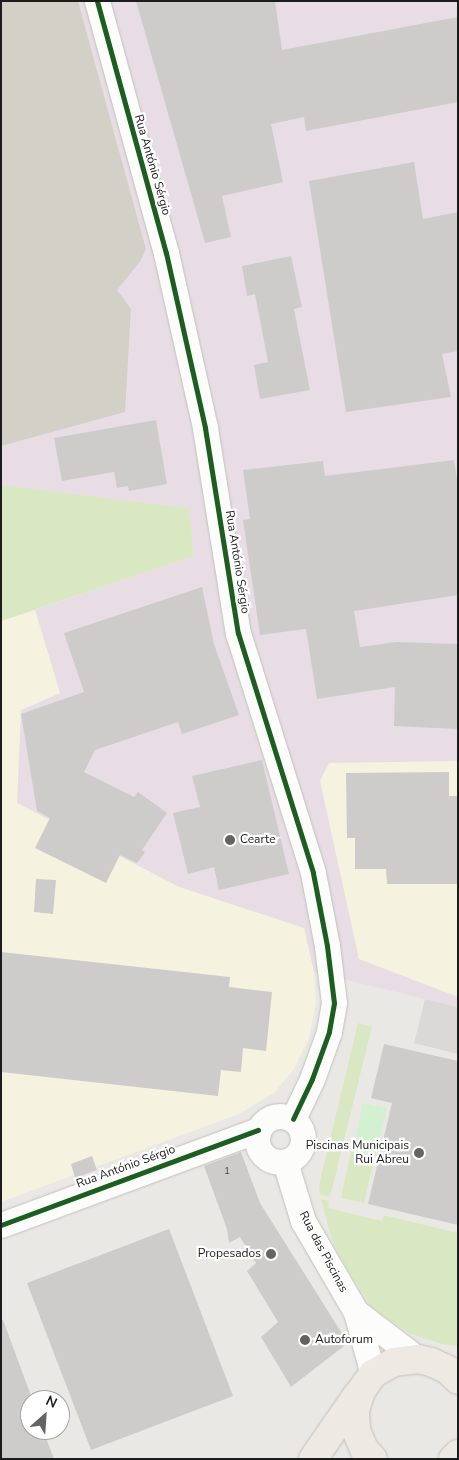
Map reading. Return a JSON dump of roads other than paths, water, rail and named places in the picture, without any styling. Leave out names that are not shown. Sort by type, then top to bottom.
[{"type":"main road","points":[[313,1459],[367,1383],[394,1362],[436,1361],[458,1380]]},
{"type":"main road","points":[[367,1383],[355,1410],[356,1430],[364,1449],[374,1459]]},
{"type":"main road","points":[[452,1459],[458,1454]]},
{"type":"street","name":"Rua António Sérgio","points":[[97,1],[169,262],[205,428],[238,633],[313,873],[330,962],[334,1002],[329,1032],[312,1078],[293,1119]]},
{"type":"street","points":[[284,1115],[293,1119],[301,1127],[304,1138],[302,1148],[295,1157],[285,1162],[272,1161],[262,1154],[256,1142],[258,1130],[264,1121],[273,1116],[284,1115]]},
{"type":"street","name":"Rua António Sérgio","points":[[1,1224],[258,1130]]},
{"type":"street","name":"Rua das Piscinas","points":[[285,1162],[303,1221],[356,1312],[367,1383]]},
{"type":"street","name":"Rua das Piscinas","points":[[356,1312],[436,1361]]},
{"type":"place","name":"Cearte","points":[[230,840]]},
{"type":"place","name":"Piscinas Municipais Rui Abreu","points":[[419,1153]]},
{"type":"place","name":"Propesados","points":[[271,1254]]},
{"type":"place","name":"Autoforum","points":[[305,1340]]}]
